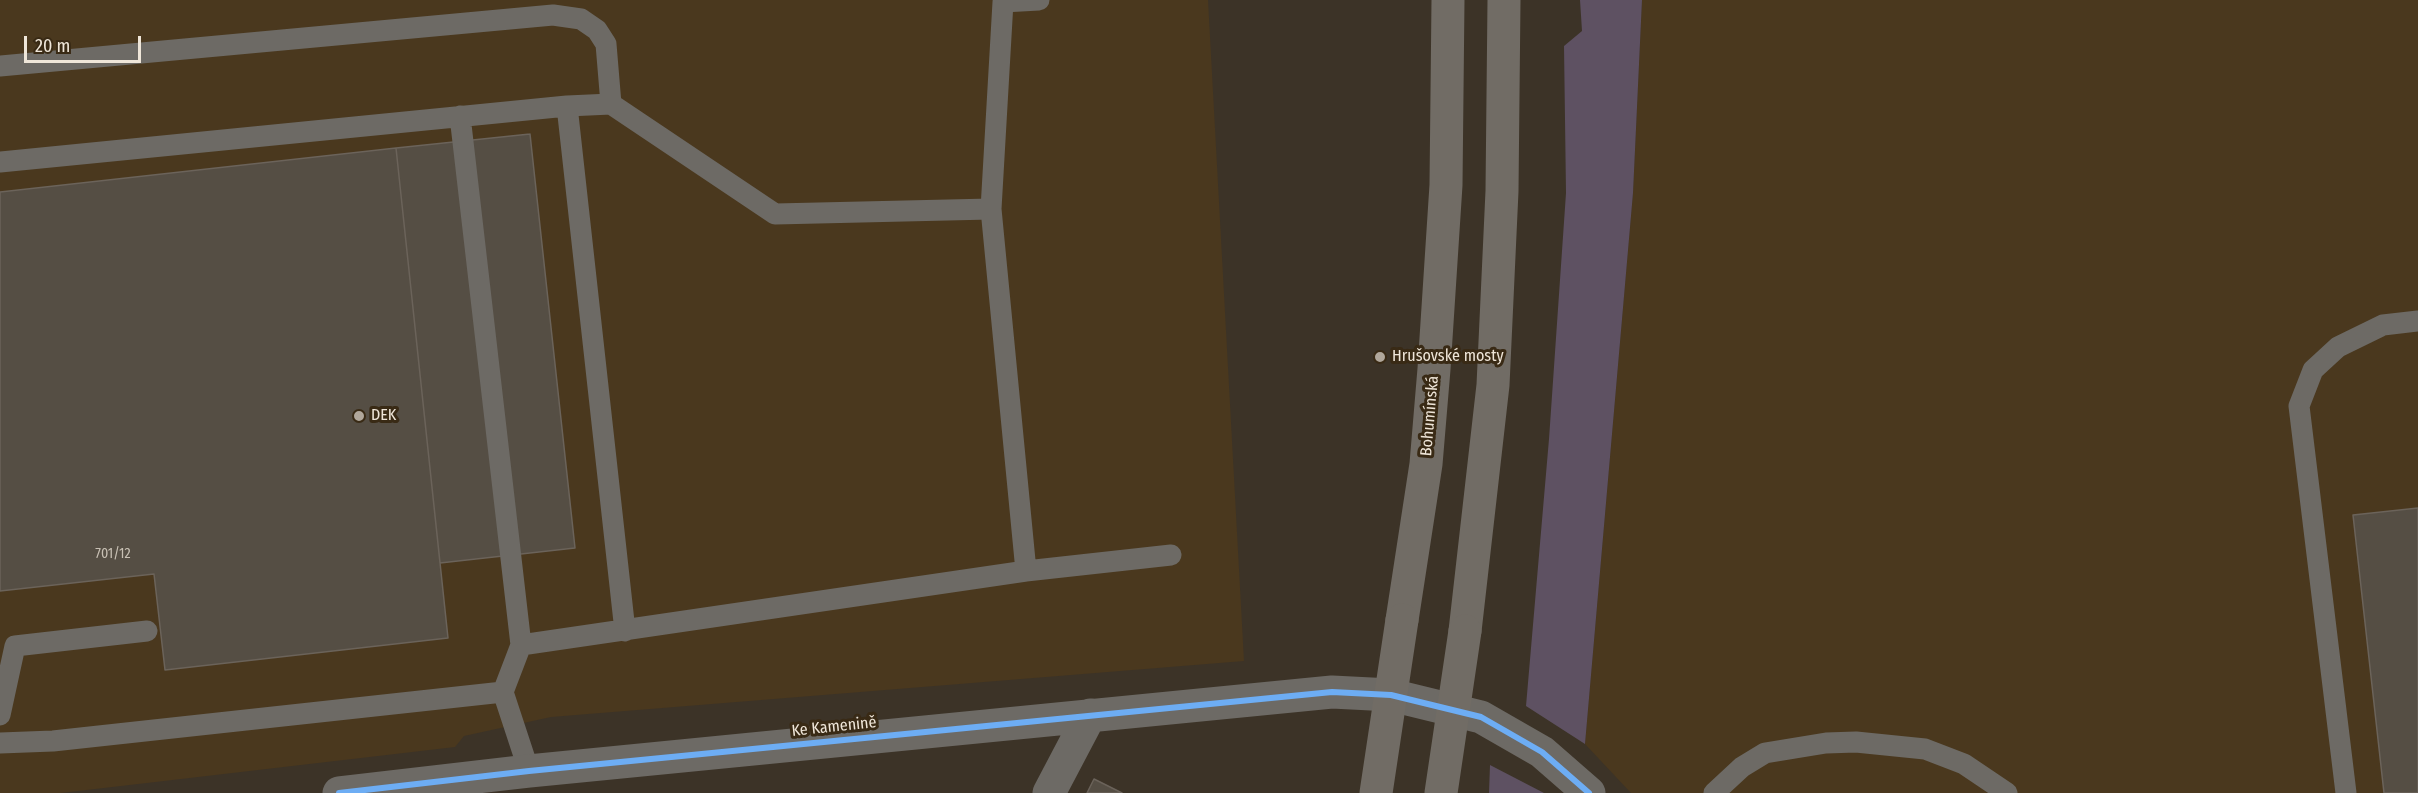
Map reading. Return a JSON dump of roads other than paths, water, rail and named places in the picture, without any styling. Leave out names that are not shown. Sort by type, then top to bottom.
[{"type":"main road","name":"Bohumínská","points":[[1376,793],[1426,464],[1446,185],[1448,0]]},
{"type":"main road","points":[[1441,793],[1465,632],[1493,385],[1502,191],[1504,0]]},
{"type":"street","name":"Ke Kamenině","points":[[339,793],[539,782],[1090,715],[1332,692],[1391,695],[1481,717],[1542,752],[1589,793]]},
{"type":"street","points":[[1049,793],[1090,715]]},
{"type":"lane","points":[[1026,571],[991,208],[1003,2],[1039,0]]},
{"type":"lane","points":[[0,66],[553,15],[580,19],[597,30],[606,44],[612,104]]},
{"type":"lane","points":[[0,162],[460,116],[612,104],[775,214],[991,208]]},
{"type":"lane","points":[[567,106],[624,631]]},
{"type":"lane","points":[[460,116],[521,645],[503,692],[539,782]]},
{"type":"lane","points":[[2346,793],[2299,406],[2313,370],[2338,347],[2383,325],[2418,321]]},
{"type":"lane","points":[[521,645],[1026,571],[1171,555]]},
{"type":"lane","points":[[0,716],[3,692],[15,646],[147,632]]},
{"type":"lane","points":[[0,744],[53,741],[503,692]]},
{"type":"lane","points":[[1714,793],[1743,767],[1765,753],[1826,743],[1856,742],[1925,749],[1964,764],[2007,793]]},
{"type":"place","name":"Hrušovské mosty","points":[[1380,357]]},
{"type":"place","name":"DEK","points":[[359,416]]}]
